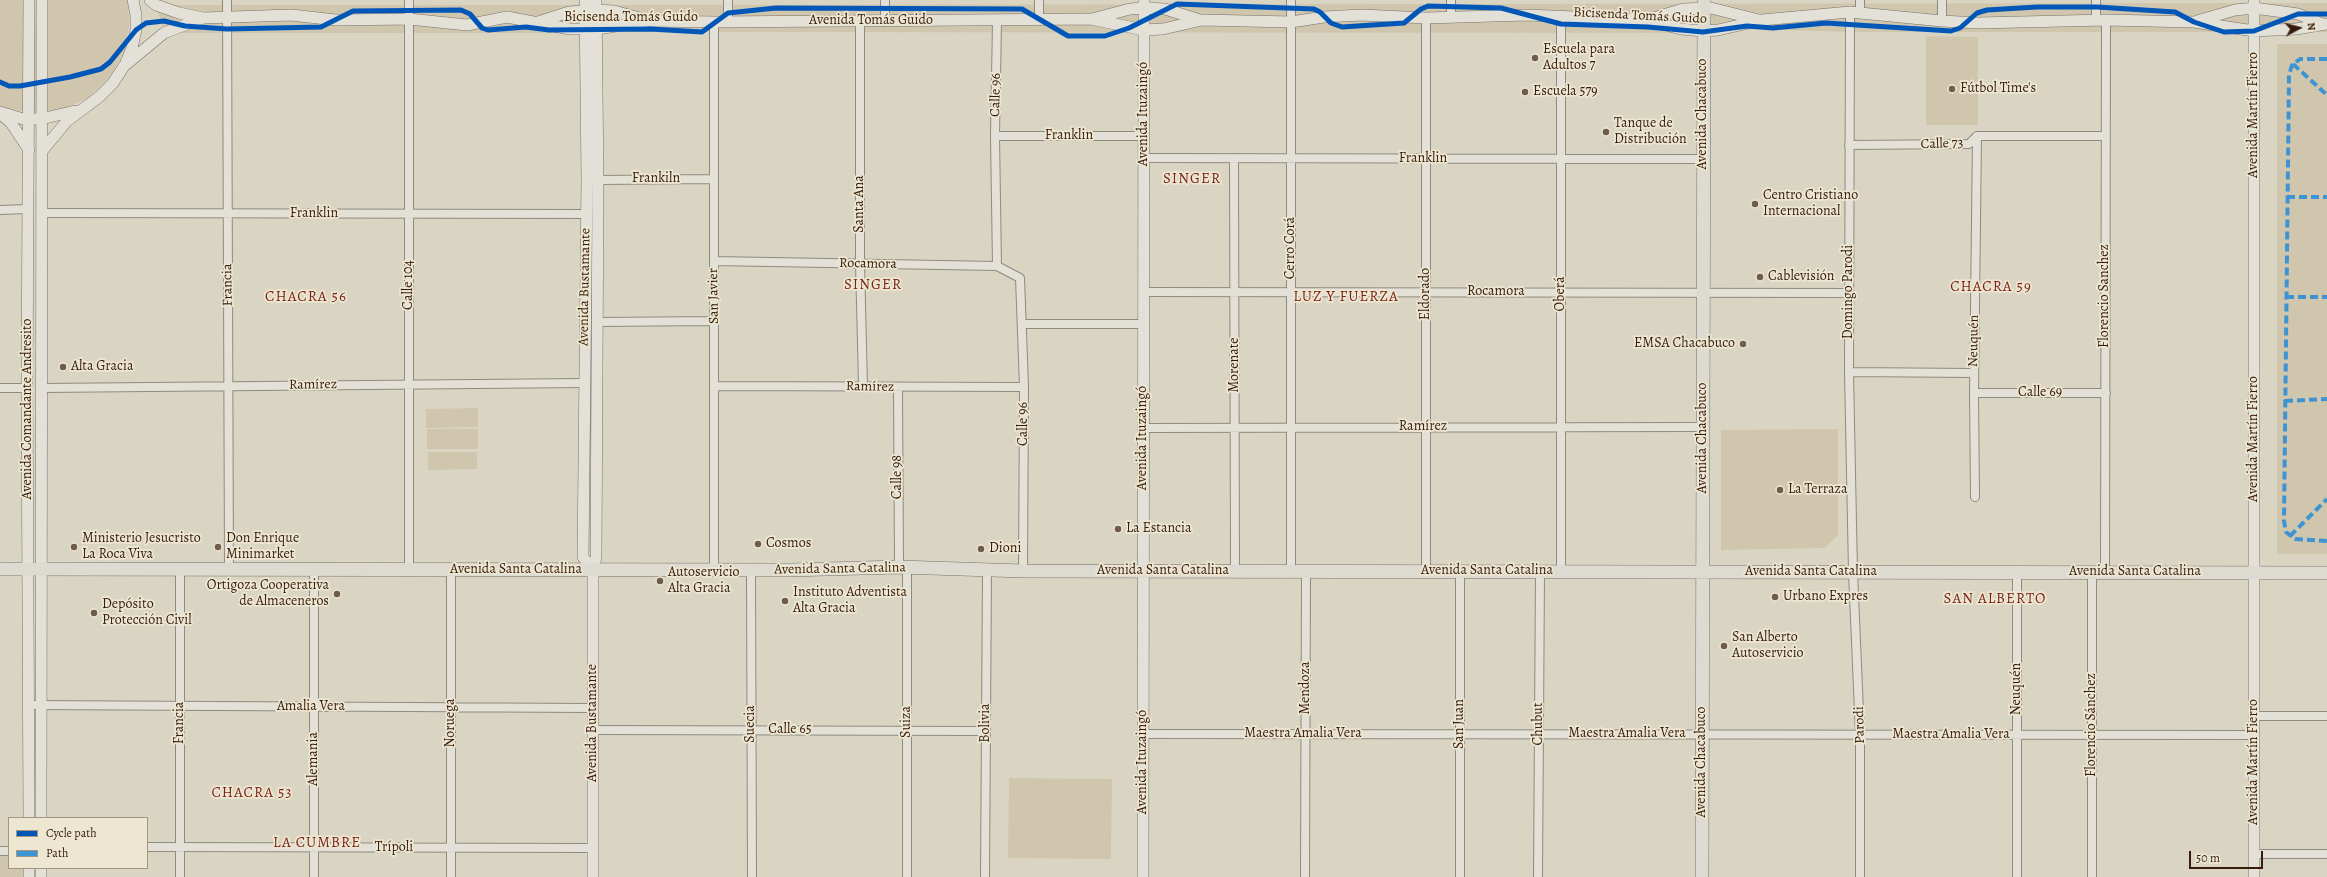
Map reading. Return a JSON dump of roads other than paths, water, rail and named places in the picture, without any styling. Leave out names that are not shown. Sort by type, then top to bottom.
[{"type":"main road","name":"Avenida Comandante Andresito","points":[[29,0],[28,388],[41,705],[41,817]]},
{"type":"main road","name":"Avenida Comandante Andresito","points":[[29,817],[29,705],[42,388],[42,0]]},
{"type":"main road","name":"Avenida Tomás Guido","points":[[42,151],[67,121],[104,92],[113,83],[124,66],[132,48],[136,30],[136,15],[133,0]]},
{"type":"main road","name":"Avenida Tomás Guido","points":[[150,0],[156,5],[179,13],[203,18],[291,15],[336,20],[409,19],[467,25],[507,17],[535,23],[597,30],[650,20]]},
{"type":"main road","name":"Avenida Tomás Guido","points":[[1092,19],[1144,4],[1202,20]]},
{"type":"main road","name":"Avenida Ituzaingó","points":[[1143,877],[1144,4]]},
{"type":"main road","name":"Avenida Tomás Guido","points":[[1647,20],[1703,4],[1762,20]]},
{"type":"main road","name":"Avenida Chacabuco","points":[[1702,877],[1703,4]]},
{"type":"main road","name":"Avenida Tomás Guido","points":[[2194,22],[2254,4],[2298,14],[2325,24]]},
{"type":"main road","name":"Avenida Martín Fierro","points":[[2254,4],[2254,877]]},
{"type":"main road","name":"Avenida Tomás Guido","points":[[535,23],[585,5],[596,5],[650,20],[714,22],[885,22],[997,21],[1039,18],[1092,19],[1144,30],[1162,29],[1202,20],[1291,22],[1324,16],[1361,15],[1426,18],[1561,16],[1647,20],[1681,28],[1703,31],[1718,30],[1762,20],[1855,12],[1942,21],[2101,20],[2194,22],[2254,31],[2296,29],[2325,24]]},
{"type":"main road","name":"Avenida Bustamante","points":[[585,5],[586,214],[583,557],[593,570]]},
{"type":"main road","name":"Avenida Bustamante","points":[[593,877],[592,708],[593,570],[596,557],[598,180],[596,5]]},
{"type":"main road","name":"Avenida Tomás Guido","points":[[124,66],[164,32],[203,18]]},
{"type":"main road","points":[[29,20],[42,20]]},
{"type":"main road","points":[[0,113],[29,119],[42,119],[68,114],[82,108]]},
{"type":"main road","points":[[0,113],[11,123],[29,151]]},
{"type":"main road","name":"Avenida Santa Catalina","points":[[0,569],[751,570],[903,568],[1023,571],[2327,573]]},
{"type":"street","name":"Francia","points":[[227,0],[229,569]]},
{"type":"street","name":"Calle 104","points":[[409,0],[409,570]]},
{"type":"street","points":[[728,0],[728,22]]},
{"type":"street","points":[[885,0],[885,22]]},
{"type":"street","points":[[1039,0],[1039,18]]},
{"type":"street","name":"Cerro Corá","points":[[1291,0],[1291,571]]},
{"type":"street","points":[[1451,0],[1451,17]]},
{"type":"street","points":[[1855,12],[1860,0]]},
{"type":"street","points":[[1942,0],[1942,21]]},
{"type":"street","name":"Florencio Sanchez","points":[[2096,0],[2101,20],[2105,136],[2105,572]]},
{"type":"street","name":"Domingo Parodi","points":[[1853,572],[1849,372],[1849,145],[1855,12]]},
{"type":"street","name":"Oberá","points":[[1561,16],[1561,571]]},
{"type":"street","name":"Eldorado","points":[[1426,18],[1426,571]]},
{"type":"street","name":"Santa Ana","points":[[860,21],[860,263],[863,386]]},
{"type":"street","name":"Calle 96","points":[[997,21],[995,136],[997,266]]},
{"type":"street","name":"San Javier","points":[[714,22],[714,570]]},
{"type":"street","name":"Franklin","points":[[995,136],[1143,136]]},
{"type":"street","name":"Calle 73","points":[[1849,145],[1969,144],[1977,136],[2105,136]]},
{"type":"street","name":"Neuquén","points":[[1975,497],[1974,374],[1977,136]]},
{"type":"street","name":"Franklin","points":[[1144,158],[1703,159]]},
{"type":"street","name":"Morenate","points":[[1234,159],[1235,571]]},
{"type":"street","name":"Frankiln","points":[[598,180],[713,179]]},
{"type":"street","points":[[0,210],[29,209]]},
{"type":"street","name":"Franklin","points":[[42,213],[586,214]]},
{"type":"street","name":"Rocamora","points":[[714,261],[997,266],[1020,278]]},
{"type":"street","name":"Calle 96","points":[[1020,278],[1023,324],[1024,387],[1023,571]]},
{"type":"street","name":"Rocamora","points":[[1143,292],[1849,292]]},
{"type":"street","points":[[597,322],[714,321]]},
{"type":"street","points":[[1023,324],[1143,324]]},
{"type":"street","points":[[1849,372],[1974,374]]},
{"type":"street","name":"Ramírez","points":[[42,388],[584,383]]},
{"type":"street","name":"Ramírez","points":[[715,386],[863,386],[898,388],[1024,387]]},
{"type":"street","points":[[0,388],[28,388]]},
{"type":"street","name":"Calle 98","points":[[898,388],[903,568]]},
{"type":"street","name":"Calle 69","points":[[1974,393],[2106,393]]},
{"type":"street","name":"Ramírez","points":[[1143,428],[1562,428],[1702,426]]},
{"type":"street","points":[[583,505],[596,505]]},
{"type":"street","name":"Suiza","points":[[903,568],[907,731],[907,877]]},
{"type":"street","name":"Francia","points":[[180,569],[180,877]]},
{"type":"street","name":"Bolivia","points":[[985,877],[987,569]]},
{"type":"street","name":"Alemania","points":[[314,570],[314,877]]},
{"type":"street","name":"Noruega","points":[[451,570],[451,877]]},
{"type":"street","name":"Suecia","points":[[751,570],[752,877]]},
{"type":"street","name":"Mendoza","points":[[1305,877],[1306,571]]},
{"type":"street","name":"San Juan","points":[[1460,571],[1460,877]]},
{"type":"street","name":"Chubut","points":[[1538,877],[1540,571]]},
{"type":"street","name":"Parodi","points":[[1853,572],[1860,735],[1860,877]]},
{"type":"street","name":"Neuquén","points":[[2017,572],[2017,877]]},
{"type":"street","name":"Florencio Sánchez","points":[[2092,572],[2092,877]]},
{"type":"street","name":"Amalia Vera","points":[[29,705],[592,708]]},
{"type":"street","points":[[2254,716],[2327,716]]},
{"type":"street","name":"Calle 65","points":[[593,730],[986,731]]},
{"type":"street","name":"Maestra Amalia Vera","points":[[1143,734],[2254,736]]},
{"type":"street","name":"Trípoli","points":[[148,848],[593,848]]},
{"type":"street","points":[[2254,854],[2327,854]]},
{"type":"place","name":"Escuela para Adultos 7","points":[[1535,58]]},
{"type":"place","name":"Fútbol Time's","points":[[1952,89]]},
{"type":"place","name":"Escuela 579","points":[[1525,92]]},
{"type":"place","name":"Tanque de Distribución","points":[[1606,132]]},
{"type":"place","name":"Centro Cristiano Internacional","points":[[1755,204]]},
{"type":"place","name":"Cablevisión","points":[[1760,277]]},
{"type":"place","name":"EMSA Chacabuco","points":[[1743,344]]},
{"type":"place","name":"Alta Gracia","points":[[63,367]]},
{"type":"place","name":"La Terraza","points":[[1780,490]]},
{"type":"place","name":"La Estancia","points":[[1118,529]]},
{"type":"place","name":"Cosmos","points":[[758,544]]},
{"type":"place","name":"Ministerio Jesucristo La Roca Viva","points":[[74,547]]},
{"type":"place","name":"Don Enrique Minimarket","points":[[218,547]]},
{"type":"place","name":"Dioni","points":[[981,549]]},
{"type":"place","name":"Autoservicio Alta Gracia","points":[[660,581]]},
{"type":"place","name":"Ortigoza Cooperativa de Almaceneros","points":[[337,594]]},
{"type":"place","name":"Urbano Expres","points":[[1775,597]]},
{"type":"place","name":"Instituto Adventista Alta Gracia","points":[[785,601]]},
{"type":"place","name":"Depósito Protección Civil","points":[[94,613]]},
{"type":"place","name":"San Alberto Autoservicio","points":[[1724,646]]},
{"type":"district","name":"SINGER","points":[[1192,179]]},
{"type":"district","name":"SINGER","points":[[873,285]]},
{"type":"district","name":"CHACRA 59","points":[[1991,287]]},
{"type":"district","name":"CHACRA 56","points":[[306,297]]},
{"type":"district","name":"LUZ Y FUERZA","points":[[1346,297]]},
{"type":"district","name":"SAN ALBERTO","points":[[1995,599]]},
{"type":"district","name":"CHACRA 53","points":[[252,793]]},
{"type":"district","name":"LA CUMBRE","points":[[317,843]]}]
